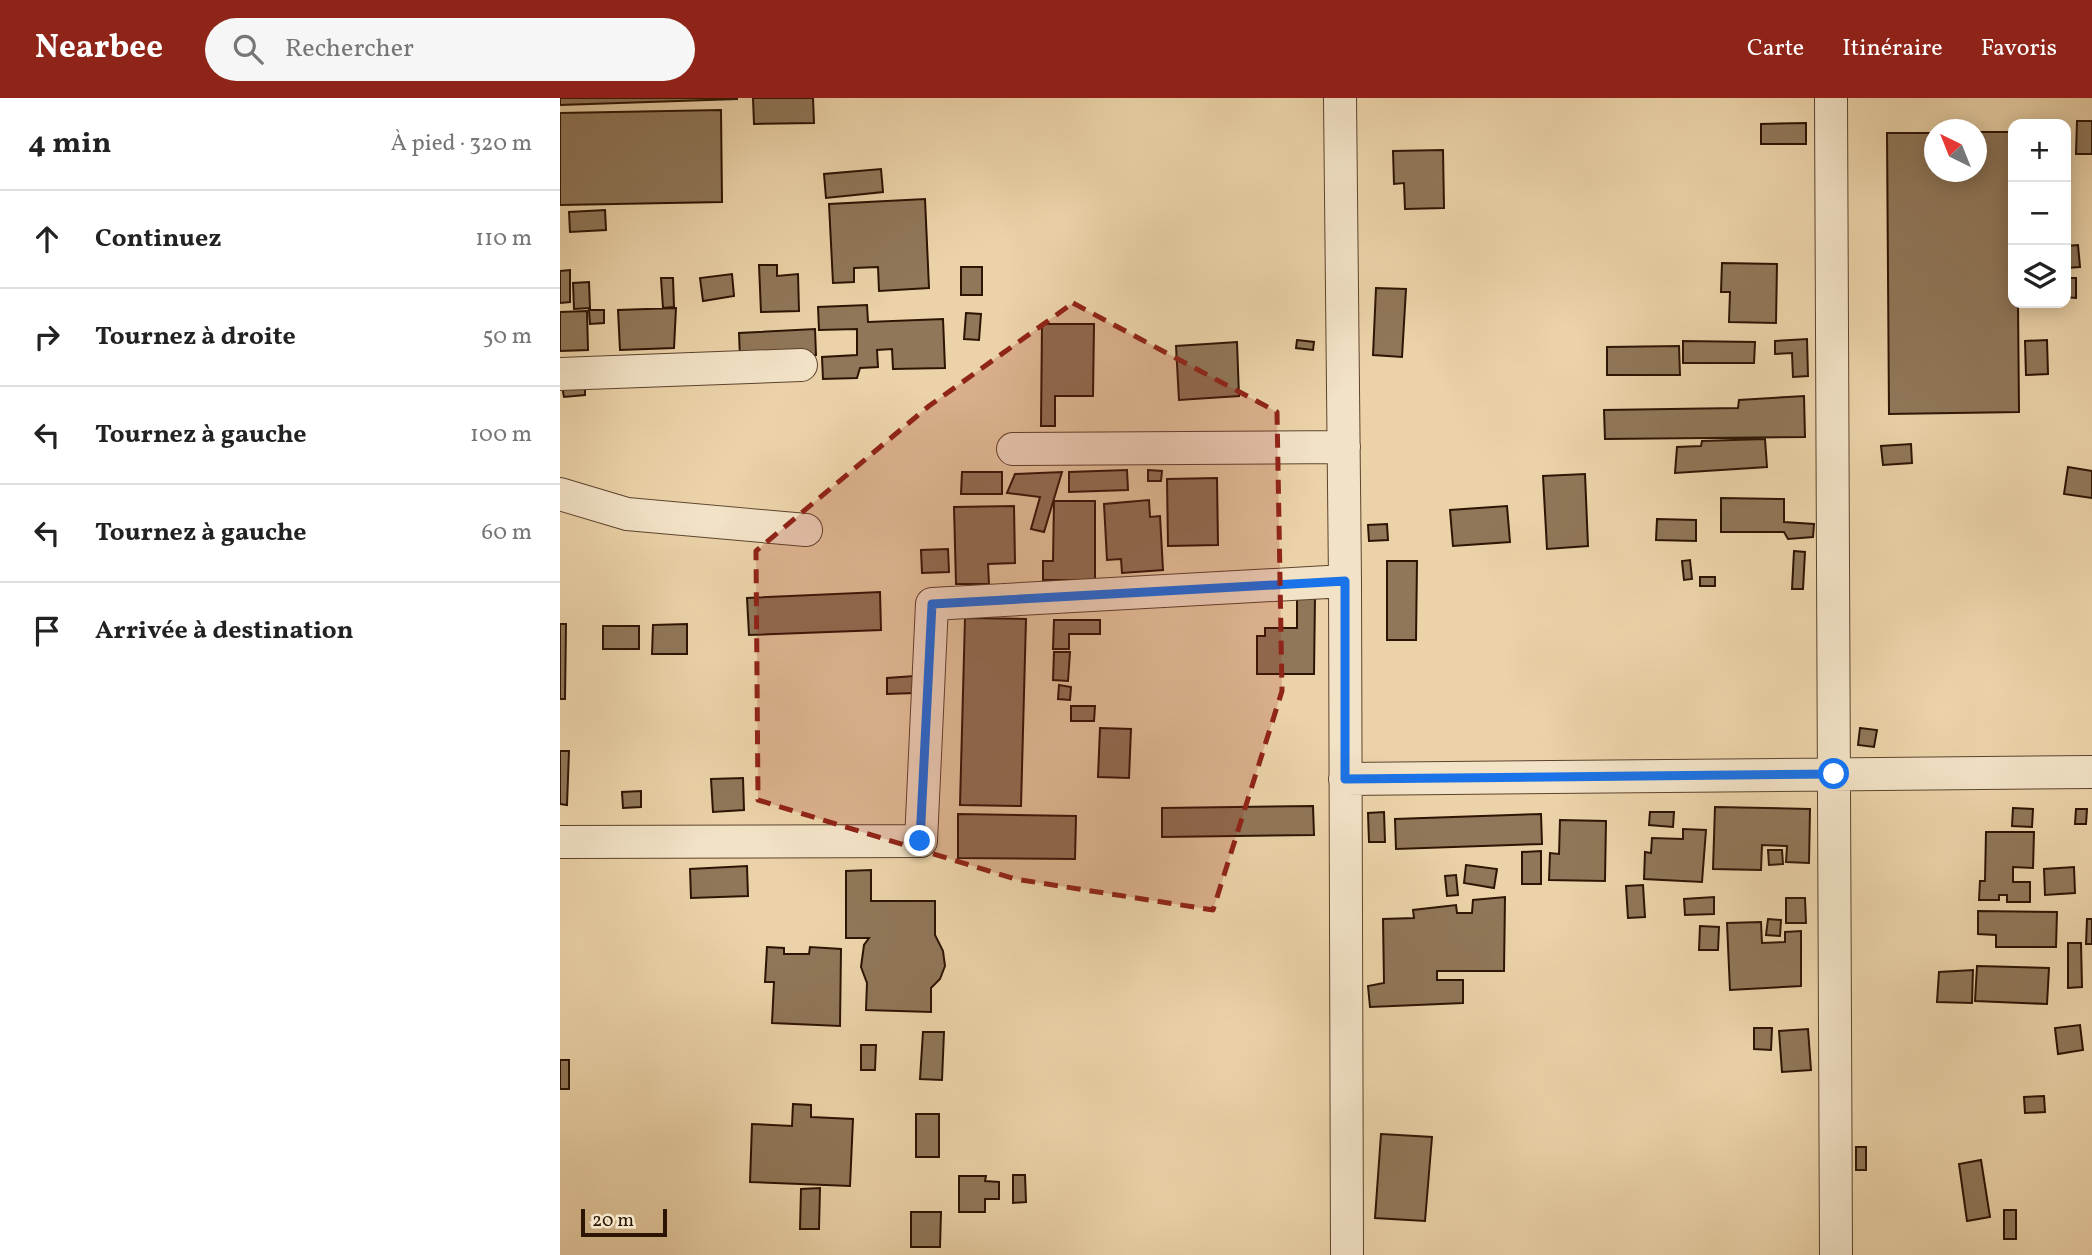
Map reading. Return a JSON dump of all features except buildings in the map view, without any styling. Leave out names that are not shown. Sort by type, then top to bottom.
[{"type":"street","points":[[1340,98],[1347,1255]]},
{"type":"street","points":[[1831,98],[1836,1255]]},
{"type":"street","points":[[560,374],[801,365]]},
{"type":"street","points":[[1013,449],[1343,447]]},
{"type":"street","points":[[560,494],[627,514],[806,530]]},
{"type":"street","points":[[560,842],[920,841],[932,604],[1345,581]]},
{"type":"street","points":[[1345,779],[2092,772]]},
{"type":"highlighted area","points":[[1073,303],[1277,412],[1282,691],[1213,910],[1015,879],[758,800],[756,551],[929,406]]},
{"type":"route","points":[[920,841],[932,604],[1345,581],[1345,779],[1834,774]]}]
